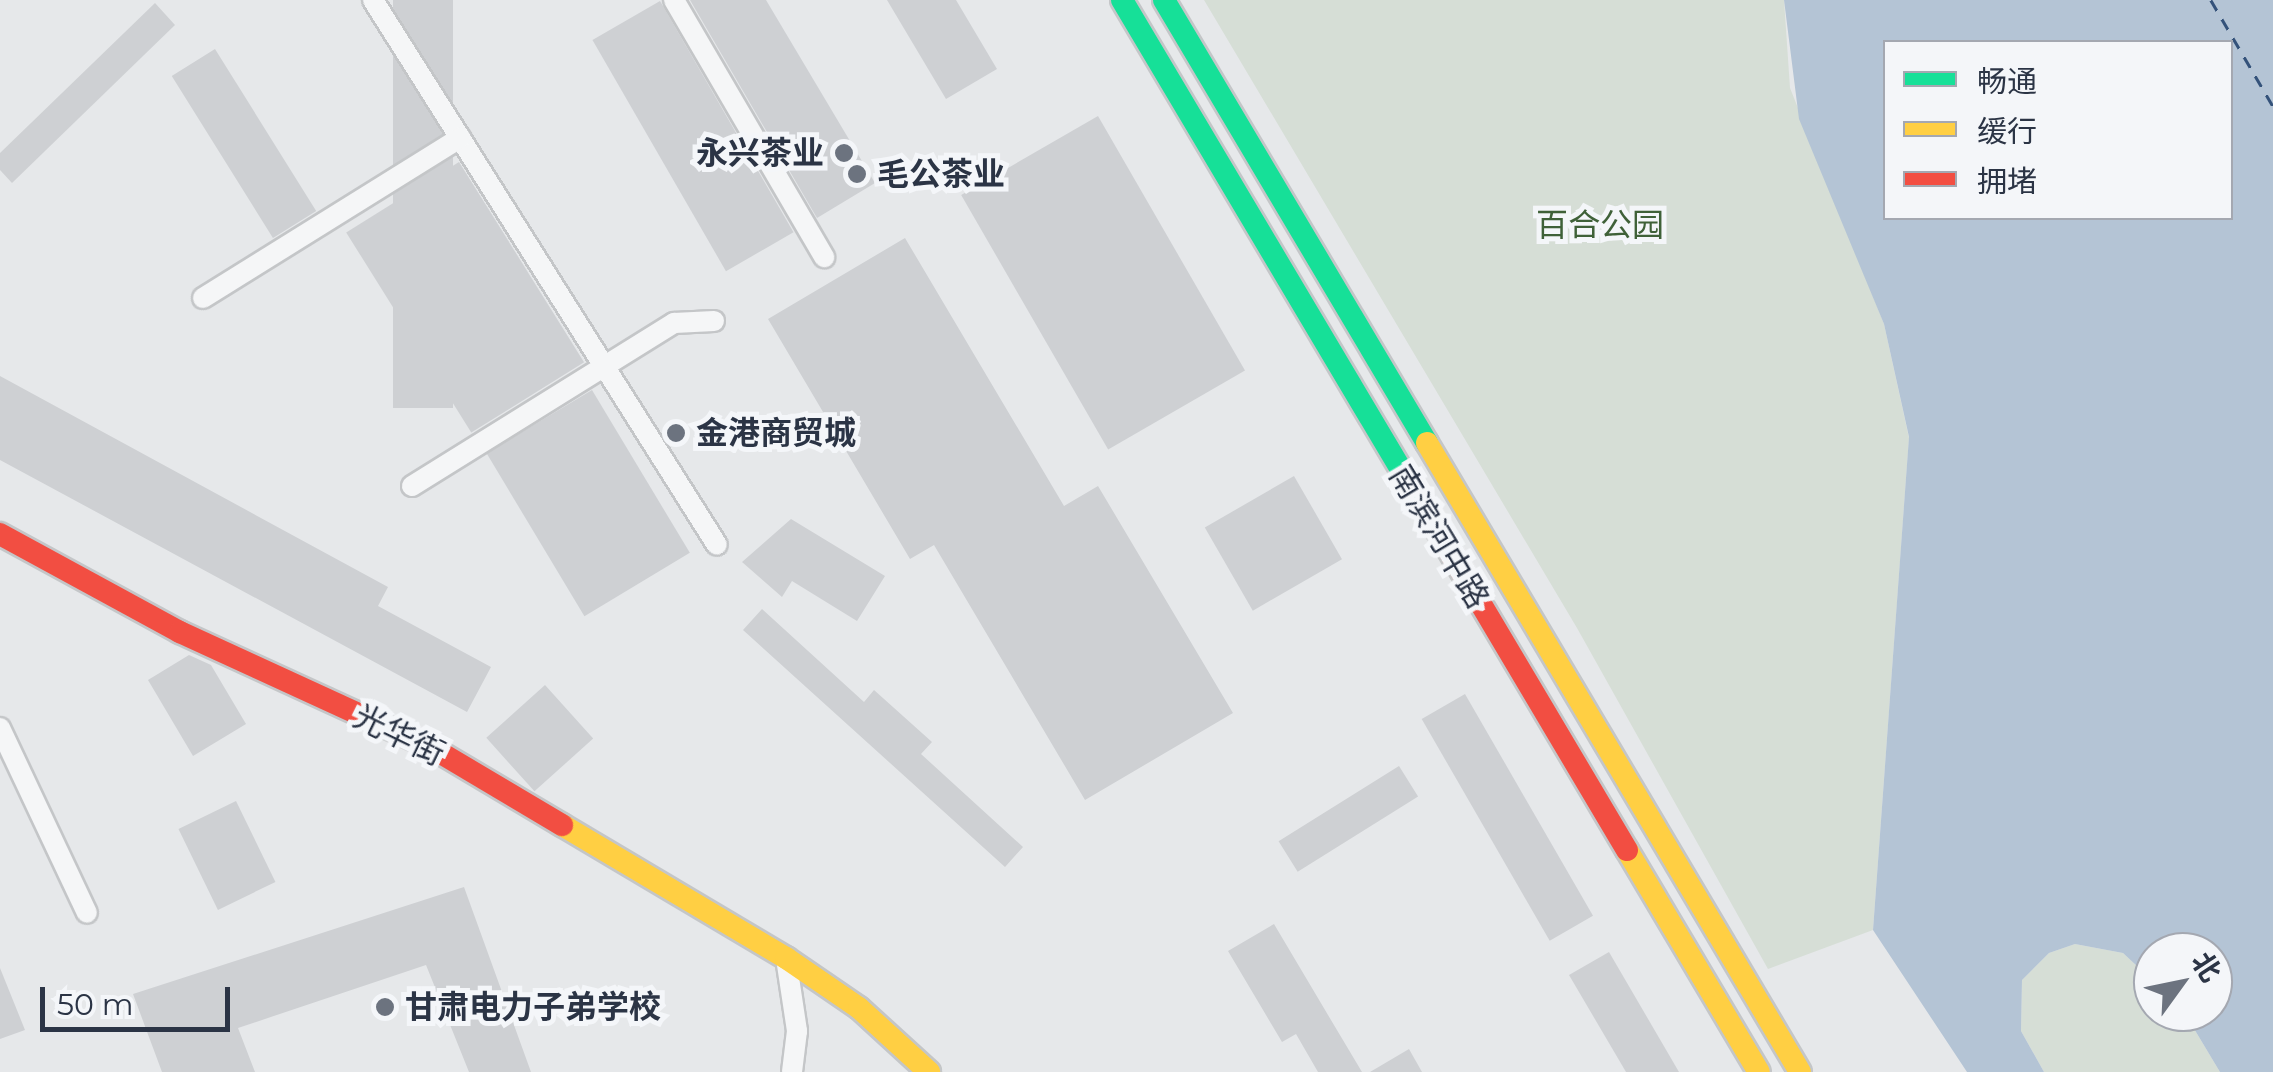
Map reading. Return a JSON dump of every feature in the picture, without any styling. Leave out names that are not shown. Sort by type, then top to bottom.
[{"type":"main road","name":"南滨河中路","points":[[1122,0],[1758,1072]]},
{"type":"main road","name":"南滨河中路","points":[[1164,0],[1800,1072]]},
{"type":"main road","name":"光华街","points":[[0,534],[180,632],[434,749],[786,958],[929,1072]]},
{"type":"street","points":[[373,0],[717,545]]},
{"type":"street","points":[[674,0],[824,256]]},
{"type":"street","points":[[203,298],[460,138]]},
{"type":"street","points":[[412,486],[674,322],[714,321]]},
{"type":"street","points":[[0,728],[87,913]]},
{"type":"street","points":[[786,958],[797,1031],[792,1072]]},
{"type":"green space","name":"百合公园","points":[[1204,0],[1784,0],[1790,88],[1884,324],[1909,438],[1873,930],[1768,969],[1577,628]]},
{"type":"green space","points":[[2075,944],[2123,953],[2133,962],[2133,1032],[2196,1032],[2220,1072],[2044,1072],[2021,1031],[2022,980],[2049,953]]},
{"type":"water","points":[[1784,0],[2273,0],[2273,1072],[2220,1072],[2196,1032],[2233,1032],[2233,932],[2133,932],[2133,962],[2123,953],[2075,944],[2049,953],[2022,980],[2021,1031],[2044,1072],[1967,1072],[1873,930],[1909,437],[1884,324],[1799,119]]},
{"type":"building","points":[[393,0],[453,0],[453,408],[393,408]]},
{"type":"building","points":[[690,0],[766,0],[875,183],[817,218]]},
{"type":"building","points":[[887,0],[956,0],[997,69],[946,99]]},
{"type":"building","points":[[660,1],[794,232],[726,271],[592,40]]},
{"type":"building","points":[[155,3],[175,25],[12,183],[0,170],[0,153]]},
{"type":"building","points":[[215,49],[316,211],[273,238],[172,76]]},
{"type":"building","points":[[1098,116],[1245,371],[1108,450],[961,195]]},
{"type":"building","points":[[459,162],[584,362],[471,433],[346,232]]},
{"type":"building","points":[[905,238],[1064,506],[1098,486],[1233,713],[1085,800],[934,545],[910,559],[768,319]]},
{"type":"building","points":[[0,376],[388,587],[378,606],[491,667],[467,712],[0,460]]},
{"type":"building","points":[[592,390],[690,553],[584,616],[487,453]]},
{"type":"building","points":[[1294,476],[1342,559],[1253,611],[1205,528]]},
{"type":"building","points":[[791,519],[885,576],[857,621],[792,581],[782,597],[742,562]]},
{"type":"building","points":[[762,609],[864,702],[874,690],[932,742],[921,754],[1023,847],[1005,867],[743,630]]},
{"type":"building","points":[[189,655],[211,665],[246,724],[193,756],[148,680]]},
{"type":"building","points":[[545,685],[593,739],[534,791],[486,738]]},
{"type":"building","points":[[1465,694],[1593,916],[1550,941],[1422,719]]},
{"type":"building","points":[[1399,766],[1418,797],[1298,872],[1279,841]]},
{"type":"building","points":[[236,801],[275,882],[218,910],[178,829]]},
{"type":"building","points":[[464,887],[531,1072],[469,1072],[426,965],[238,1028],[255,1072],[162,1072],[133,994]]},
{"type":"building","points":[[1274,924],[1362,1072],[1318,1072],[1296,1034],[1282,1042],[1228,951]]},
{"type":"building","points":[[1609,952],[1679,1072],[1626,1072],[1569,975]]},
{"type":"building","points":[[0,968],[25,1030],[0,1039]]},
{"type":"building","points":[[1409,1049],[1422,1072],[1370,1072]]},
{"type":"ferry route","points":[[2211,0],[2273,106]]},
{"type":"traffic: fast","points":[[1122,0],[1434,525]]},
{"type":"traffic: fast","points":[[1164,0],[1427,443]]},
{"type":"traffic: slow","points":[[1427,443],[1800,1072]]},
{"type":"traffic: slow","points":[[562,825],[786,958],[859,1008],[929,1072]]},
{"type":"traffic: slow","points":[[1627,850],[1759,1072]]},
{"type":"traffic: jam","points":[[1434,525],[1627,850]]},
{"type":"traffic: jam","points":[[0,534],[180,632],[434,749],[562,825]]},
{"type":"place","name":"永兴茶业","points":[[844,153]]},
{"type":"place","name":"毛公茶业","points":[[857,174]]},
{"type":"place","name":"金港商贸城","points":[[676,433]]},
{"type":"place","name":"甘肃电力子弟学校","points":[[385,1007]]}]
